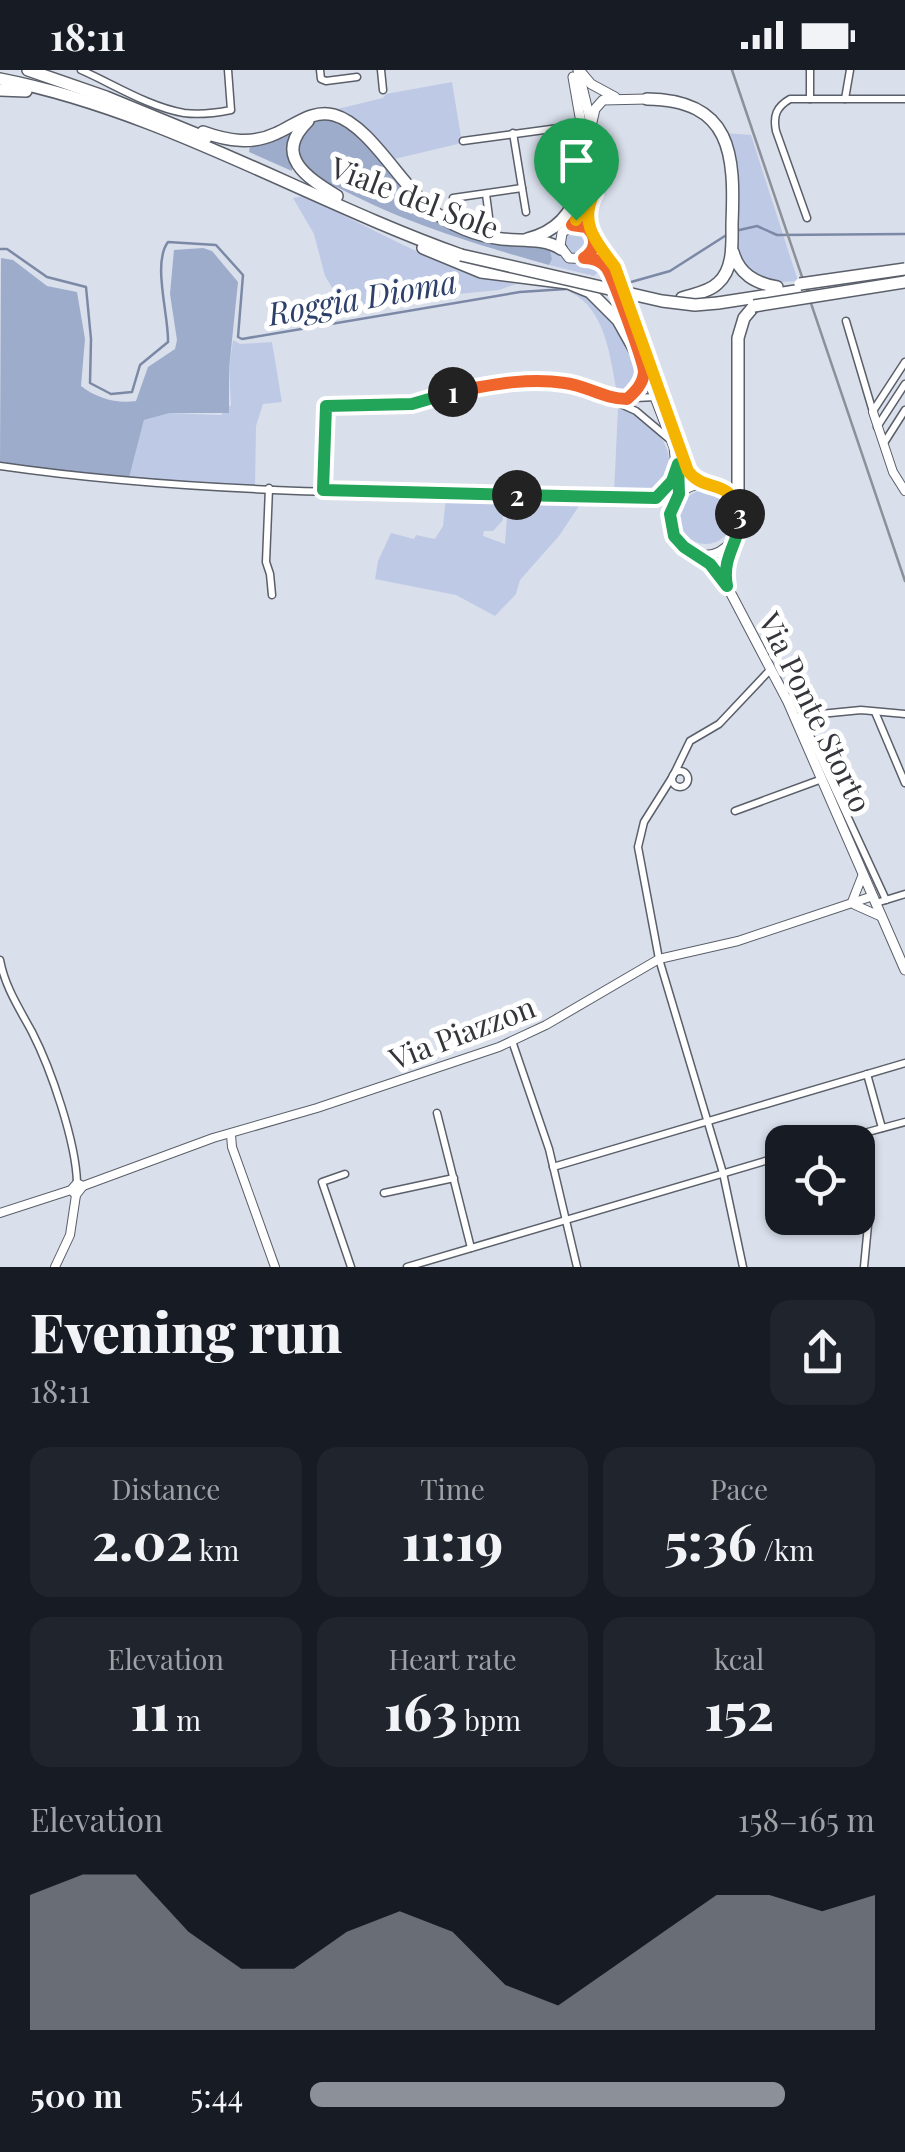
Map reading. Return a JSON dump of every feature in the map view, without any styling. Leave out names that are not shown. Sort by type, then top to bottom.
[{"type":"highway","points":[[29,70],[106,97]]},
{"type":"highway","points":[[0,77],[106,97]]},
{"type":"highway","points":[[0,77],[114,110]]},
{"type":"highway","points":[[0,90],[28,90],[114,110]]},
{"type":"highway","name":"Viale del Sole","points":[[106,97],[175,123],[462,251],[682,298],[718,295]]},
{"type":"highway","points":[[647,99],[689,104],[705,114],[728,143],[734,166],[732,238],[718,295]]},
{"type":"highway","name":"Viale del Sole","points":[[114,110],[362,215],[462,251],[662,301],[695,305],[718,295]]},
{"type":"highway","points":[[316,114],[299,130],[294,154],[297,166],[337,196]]},
{"type":"highway","points":[[175,123],[230,142],[274,135],[316,114],[331,114],[356,127],[423,202],[458,227],[489,237],[549,243],[561,250]]},
{"type":"highway","points":[[523,239],[549,231],[562,221],[580,187]]},
{"type":"highway","points":[[362,215],[437,255],[480,272],[580,288],[604,303],[618,320],[643,365]]},
{"type":"highway","points":[[523,239],[549,238],[567,229]]},
{"type":"highway","points":[[732,238],[737,265],[748,276],[777,287]]},
{"type":"highway","points":[[718,295],[905,276]]},
{"type":"highway","points":[[718,295],[905,276]]},
{"type":"highway","points":[[738,504],[738,338],[744,318],[754,306],[905,276]]},
{"type":"main road","points":[[576,70],[591,84],[618,98]]},
{"type":"main road","points":[[576,70],[604,184],[594,194],[587,211],[589,229],[614,265],[643,365],[660,399],[678,464],[679,494]]},
{"type":"main road","points":[[647,99],[618,98],[597,105],[587,127],[580,187],[582,209],[567,229],[561,250],[573,259],[596,259],[603,264],[618,286],[688,471],[697,481],[704,482],[726,489],[738,504],[740,523],[733,541],[720,551],[697,553],[678,542],[671,528],[672,506],[679,494],[704,482]]},
{"type":"main road","points":[[584,170],[592,167],[601,171]]},
{"type":"main road","points":[[580,187],[594,194]]},
{"type":"main road","points":[[567,229],[589,229]]},
{"type":"main road","points":[[584,258],[592,251],[594,241]]},
{"type":"main road","name":"Via Ponte Storto","points":[[727,586],[724,564],[733,541]]},
{"type":"main road","name":"Via Ponte Storto","points":[[697,553],[727,586],[797,715],[863,874],[879,900],[905,970]]},
{"type":"street","points":[[81,70],[183,113],[209,114],[232,110],[228,70]]},
{"type":"street","points":[[320,70],[321,79],[326,82],[356,77]]},
{"type":"street","points":[[381,70],[383,90]]},
{"type":"street","points":[[810,70],[810,99]]},
{"type":"street","points":[[846,99],[850,70]]},
{"type":"street","points":[[807,218],[774,119],[780,106],[790,99],[905,99]]},
{"type":"street","points":[[463,141],[587,127]]},
{"type":"street","points":[[513,133],[526,212]]},
{"type":"street","points":[[453,198],[522,188]]},
{"type":"street","points":[[486,194],[489,217]]},
{"type":"street","points":[[846,321],[877,427],[904,489]]},
{"type":"street","points":[[873,412],[905,362]]},
{"type":"street","points":[[627,399],[638,389],[643,365]]},
{"type":"street","points":[[323,490],[324,412],[332,404],[412,404],[512,381],[563,382],[608,398],[644,416],[674,447]]},
{"type":"street","points":[[877,427],[905,384]]},
{"type":"street","points":[[608,398],[660,399]]},
{"type":"street","points":[[883,444],[905,410]]},
{"type":"street","points":[[0,466],[78,477],[269,488],[656,498],[672,481],[678,464]]},
{"type":"street","points":[[269,488],[266,562],[272,595]]},
{"type":"street","points":[[743,1267],[723,1174],[659,959],[638,847],[644,822],[686,747],[719,724],[770,670]]},
{"type":"street","points":[[905,714],[833,711],[797,715],[879,900],[905,894]]},
{"type":"street","points":[[874,711],[905,783]]},
{"type":"street","points":[[661,795],[686,784],[686,747]]},
{"type":"street","points":[[673,775],[685,772]]},
{"type":"street","points":[[673,775],[676,786]]},
{"type":"street","points":[[736,812],[823,779]]},
{"type":"street","points":[[863,874],[853,901],[882,916]]},
{"type":"street","name":"Via Piazzon","points":[[0,1212],[512,1041],[546,1026],[659,959],[738,940],[853,901],[879,900]]},
{"type":"street","points":[[0,960],[8,986],[50,1075],[75,1166],[77,1189],[70,1235],[55,1267]]},
{"type":"street","points":[[512,1041],[553,1167],[576,1267]]},
{"type":"street","points":[[553,1167],[902,1064]]},
{"type":"street","points":[[867,1074],[882,1128]]},
{"type":"street","points":[[437,1113],[471,1248]]},
{"type":"street","points":[[875,1130],[905,1122]]},
{"type":"street","points":[[232,1135],[232,1147],[275,1267]]},
{"type":"street","points":[[214,1138],[232,1147]]},
{"type":"street","points":[[406,1267],[765,1161]]},
{"type":"street","points":[[345,1174],[322,1182],[351,1267]]},
{"type":"street","points":[[384,1193],[454,1178]]},
{"type":"street","points":[[864,1267],[867,1235]]},
{"type":"shaded area","points":[[452,82],[462,143],[390,160],[329,111],[386,94]]},
{"type":"shaded area","points":[[328,119],[357,134],[449,227],[549,245],[549,265],[418,223],[315,176],[300,158],[300,142],[311,123]]},
{"type":"shaded area","points":[[290,133],[292,171],[249,152],[250,146]]},
{"type":"shaded area","points":[[724,133],[751,135],[798,281],[768,283],[737,263]]},
{"type":"shaded area","points":[[303,196],[434,259],[516,284],[499,290],[356,309],[333,289],[325,276],[314,234],[293,198]]},
{"type":"shaded area","points":[[577,230],[589,242],[577,254],[565,242]]},
{"type":"shaded area","points":[[549,245],[568,261],[588,260],[603,267],[594,276],[549,265]]},
{"type":"shaded area","points":[[174,250],[212,251],[238,282],[229,369],[229,413],[170,413],[144,420],[129,478],[0,463],[1,258],[13,260],[47,286],[77,292],[85,339],[81,386],[107,399],[129,402],[136,401],[148,367],[175,349],[170,294]]},
{"type":"shaded area","points":[[570,288],[604,309],[634,358],[637,381],[628,393],[617,393],[599,322]]},
{"type":"shaded area","points":[[233,340],[240,344],[272,342],[282,402],[263,404],[256,426],[255,487],[129,478],[144,420],[170,413],[221,415],[231,405],[229,369]]},
{"type":"shaded area","points":[[618,407],[648,424],[667,449],[670,473],[653,496],[614,494]]},
{"type":"shaded area","points":[[706,490],[725,498],[733,517],[725,536],[706,544],[687,536],[679,517],[687,498]]},
{"type":"shaded area","points":[[446,498],[501,501],[503,520],[493,531],[484,531],[483,536],[505,544],[508,501],[581,503],[559,536],[520,580],[516,594],[495,616],[456,595],[375,579],[378,561],[391,533],[435,539],[443,526]]},
{"type":"waterway","name":"Roggia Dioma","points":[[735,231],[757,226],[777,235],[905,234]]},
{"type":"waterway","name":"Roggia Dioma","points":[[624,284],[670,271],[728,234]]},
{"type":"waterway","name":"Roggia Dioma","points":[[0,249],[7,249],[47,277],[86,287],[90,383],[111,394],[132,392],[140,365],[168,342],[161,276],[163,251],[168,242],[216,245],[243,275],[238,337],[242,339],[520,292],[566,289]]},
{"type":"railway","points":[[732,70],[905,581]]},
{"type":"route","points":[[582,190],[594,194],[587,211],[589,229],[592,232],[598,249],[615,267],[688,471],[697,481],[726,489],[738,504],[739,529],[724,564],[727,586],[710,564],[674,536],[670,514],[679,494],[678,464],[672,481],[656,498],[323,490],[324,412],[332,404],[412,404],[512,381],[563,382],[608,398],[627,399],[638,389],[644,369],[606,268],[596,259],[584,258],[593,248],[593,235],[583,225],[572,225],[576,220],[582,209],[582,190]]}]
